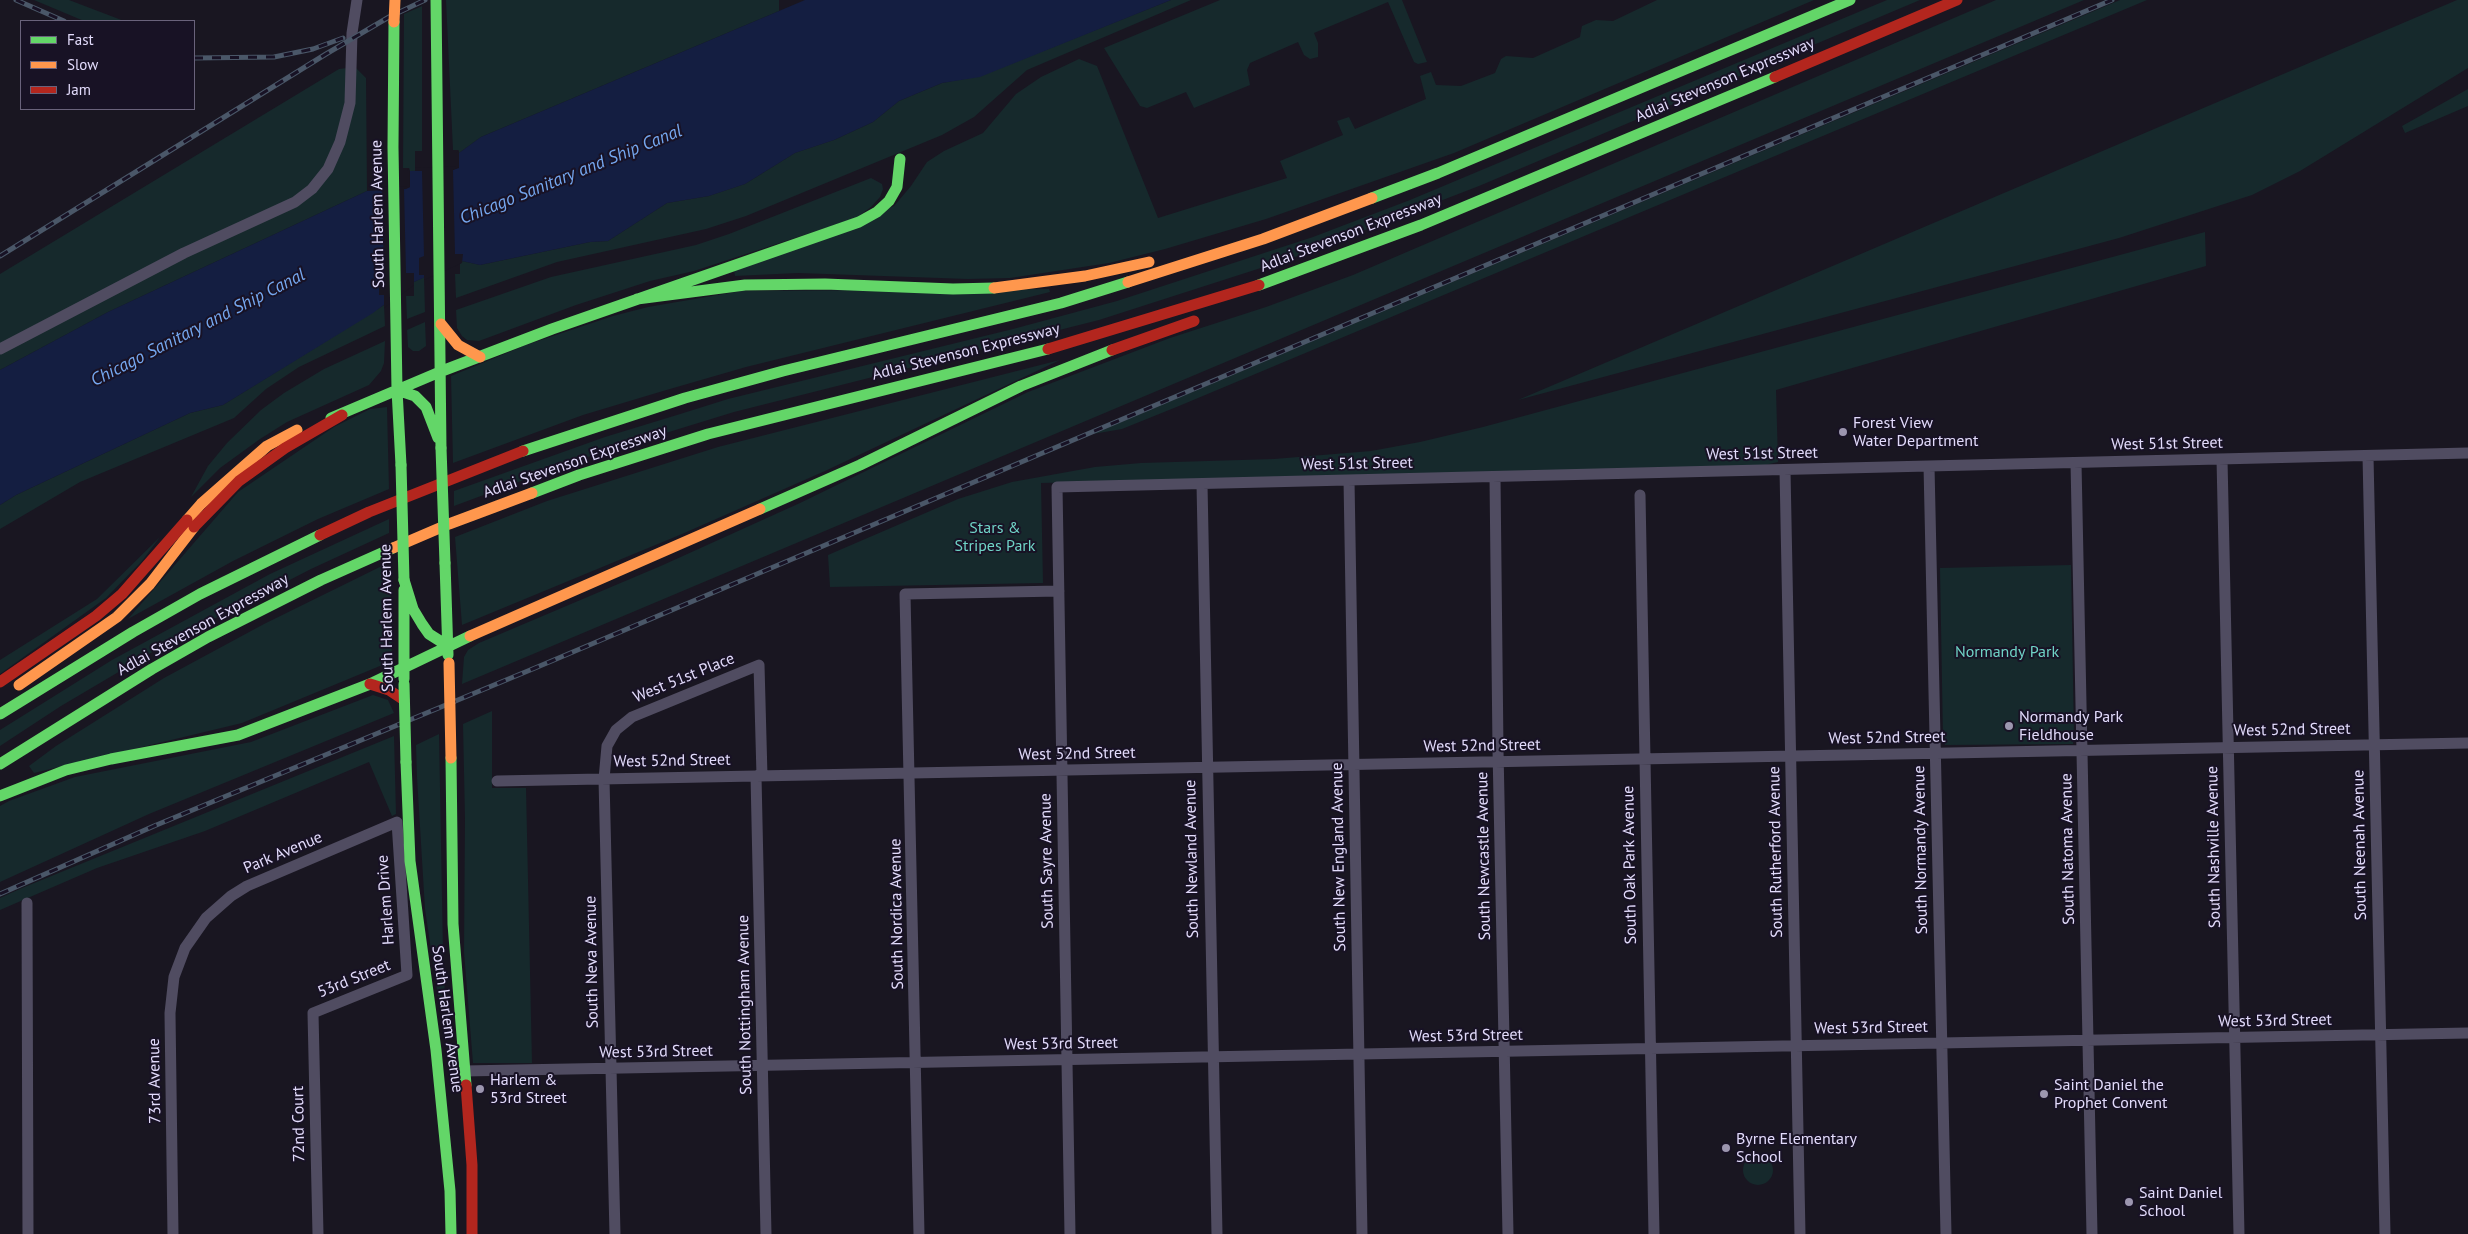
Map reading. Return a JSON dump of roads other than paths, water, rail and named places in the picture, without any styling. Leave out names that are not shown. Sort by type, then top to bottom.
[{"type":"main road","name":"South Harlem Avenue","points":[[395,0],[392,138],[397,390],[404,580],[404,700],[410,861],[443,1112],[452,1234]]},
{"type":"main road","name":"Adlai Stevenson Expressway","points":[[0,714],[133,632],[200,594],[369,512],[523,451],[607,421],[712,390],[1061,303],[1183,266],[1340,212],[1438,173],[1850,0]]},
{"type":"main road","name":"Adlai Stevenson Expressway","points":[[0,764],[144,674],[208,637],[321,580],[449,524],[579,475],[708,434],[1038,352],[1237,293],[1421,225],[1957,0]]},
{"type":"main road","name":"South Harlem Avenue","points":[[436,5],[442,371],[441,448],[449,663],[453,924],[472,1165],[472,1234]]},
{"type":"main road","points":[[6,696],[117,617],[150,584],[197,523],[239,481],[285,448],[342,415],[442,371],[637,299],[859,222],[877,212],[889,201],[897,187],[900,159]]},
{"type":"main road","points":[[637,299],[745,285],[824,284],[953,290],[1042,284],[1127,268],[1340,212]]},
{"type":"main road","points":[[1333,270],[1421,225]]},
{"type":"main road","points":[[0,796],[26,784],[66,770],[111,759],[238,735],[370,684],[448,646],[860,465],[1021,386],[1092,357],[1203,318]]},
{"type":"main road","points":[[441,324],[458,345],[480,357]]},
{"type":"main road","points":[[397,390],[415,396],[426,407],[441,448]]},
{"type":"main road","points":[[0,682],[96,616],[122,594],[200,504],[267,446],[307,424],[342,415]]},
{"type":"main road","points":[[404,580],[413,609],[422,624],[429,634],[448,646]]},
{"type":"main road","points":[[370,684],[389,690],[404,700]]},
{"type":"street","points":[[0,349],[184,253],[295,202],[312,189],[328,169],[340,142],[348,111],[352,28],[357,0]]},
{"type":"street","name":"West 51st Street","points":[[1057,488],[2468,453]]},
{"type":"street","name":"South Neenah Avenue","points":[[2368,456],[2384,1234]]},
{"type":"street","name":"South Nashville Avenue","points":[[2222,459],[2238,1234]]},
{"type":"street","name":"South Natoma Avenue","points":[[2076,463],[2092,1234]]},
{"type":"street","name":"South Normandy Avenue","points":[[1929,466],[1946,1234]]},
{"type":"street","name":"South Rutherford Avenue","points":[[1785,470],[1800,1234]]},
{"type":"street","name":"South Newcastle Avenue","points":[[1495,477],[1498,762],[1508,1234]]},
{"type":"street","name":"South New England Avenue","points":[[1349,480],[1362,1234]]},
{"type":"street","name":"South Newland Avenue","points":[[1202,484],[1216,1234]]},
{"type":"street","name":"South Sayre Avenue","points":[[1057,488],[1070,1234]]},
{"type":"street","name":"South Oak Park Avenue","points":[[1640,495],[1654,1234]]},
{"type":"street","name":"South Nordica Avenue","points":[[919,1234],[905,594],[1059,591]]},
{"type":"street","name":"South Nottingham Avenue","points":[[759,665],[762,1066],[766,1234]]},
{"type":"street","name":"West 51st Place","points":[[604,779],[607,746],[616,730],[632,717],[759,665]]},
{"type":"street","name":"West 52nd Street","points":[[497,781],[2468,743]]},
{"type":"street","name":"South Neva Avenue","points":[[604,779],[615,1234]]},
{"type":"street","name":"Park Avenue","points":[[195,934],[218,906],[247,886],[397,822]]},
{"type":"street","name":"Harlem Drive","points":[[397,822],[407,975]]},
{"type":"street","points":[[27,903],[28,1234]]},
{"type":"street","name":"73rd Avenue","points":[[173,1234],[171,995],[179,962],[195,934]]},
{"type":"street","name":"53rd Street","points":[[313,1013],[407,975]]},
{"type":"street","name":"72nd Court","points":[[313,1013],[318,1234]]},
{"type":"street","name":"West 53rd Street","points":[[464,1071],[2088,1041],[2468,1032]]},
{"type":"water","name":"Chicago Sanitary and Ship Canal","points":[[805,0],[1171,0],[980,77],[942,83],[899,101],[873,122],[834,140],[795,153],[745,184],[709,196],[667,203],[608,241],[590,242],[480,265],[462,261],[414,282],[373,313],[223,405],[190,413],[16,495],[0,505],[0,370],[108,312],[367,191],[406,189],[410,187],[410,171],[453,170],[459,168],[459,153],[481,137]]},
{"type":"railway","points":[[16,0],[62,20]]},
{"type":"railway","points":[[0,256],[326,54],[389,17],[425,0]]},
{"type":"railway","points":[[0,894],[154,826],[535,668],[2112,0]]},
{"type":"railway","points":[[195,58],[274,57],[313,49],[343,38]]},
{"type":"place","name":"Forest View Water Department","points":[[1843,432]]},
{"type":"place","name":"Normandy Park Fieldhouse","points":[[2009,726]]},
{"type":"place","name":"Harlem & 53rd Street","points":[[480,1089]]},
{"type":"place","name":"Saint Daniel the Prophet Convent","points":[[2044,1094]]},
{"type":"place","name":"Byrne Elementary School","points":[[1726,1148]]},
{"type":"place","name":"Saint Daniel School","points":[[2129,1202]]},
{"type":"park label","name":"Stars & Stripes Park","points":[[995,537]]},
{"type":"park label","name":"Normandy Park","points":[[2007,652]]}]
